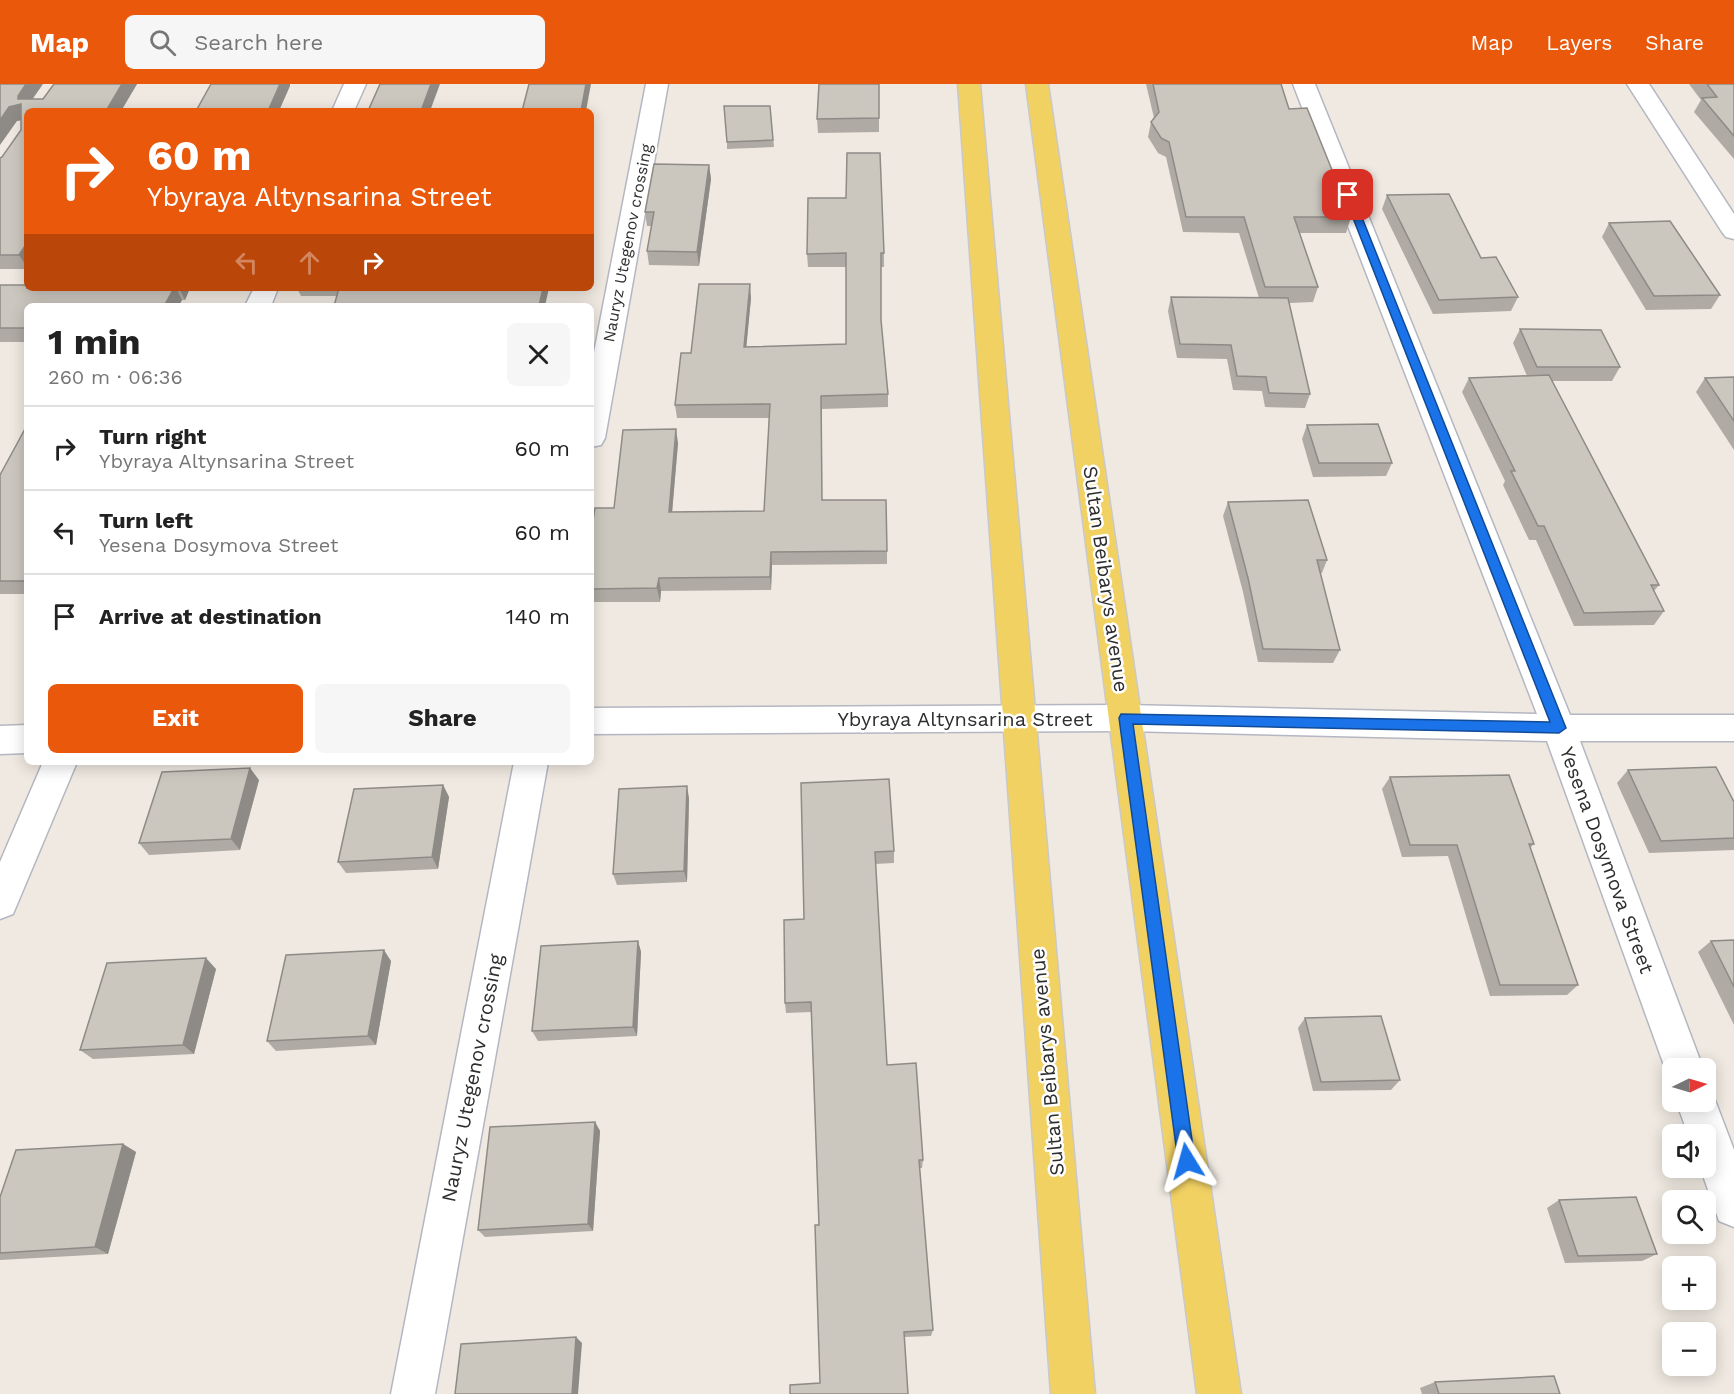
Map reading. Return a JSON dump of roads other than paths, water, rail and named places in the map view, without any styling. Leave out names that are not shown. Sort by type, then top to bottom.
[{"type":"main road","name":"Sultan Beibarys avenue","points":[[969,84],[1073,1394]]},
{"type":"main road","name":"Sultan Beibarys avenue","points":[[1037,84],[1219,1394]]},
{"type":"street","points":[[344,108],[355,84]]},
{"type":"street","name":"Nauryz Utegenov crossing","points":[[594,422],[657,84]]},
{"type":"street","name":"Yesena Dosymova Street","points":[[1305,84],[1559,728],[1679,1058]]},
{"type":"street","points":[[1638,84],[1734,231]]},
{"type":"street","name":"Ybyraya Altynsarina Street","points":[[594,721],[1126,718],[1559,728],[1734,728]]},
{"type":"street","points":[[0,740],[24,739]]},
{"type":"street","points":[[0,903],[59,765]]},
{"type":"street","name":"Nauryz Utegenov crossing","points":[[413,1394],[530,765]]},
{"type":"street","points":[[1700,1112],[1734,1206]]}]
